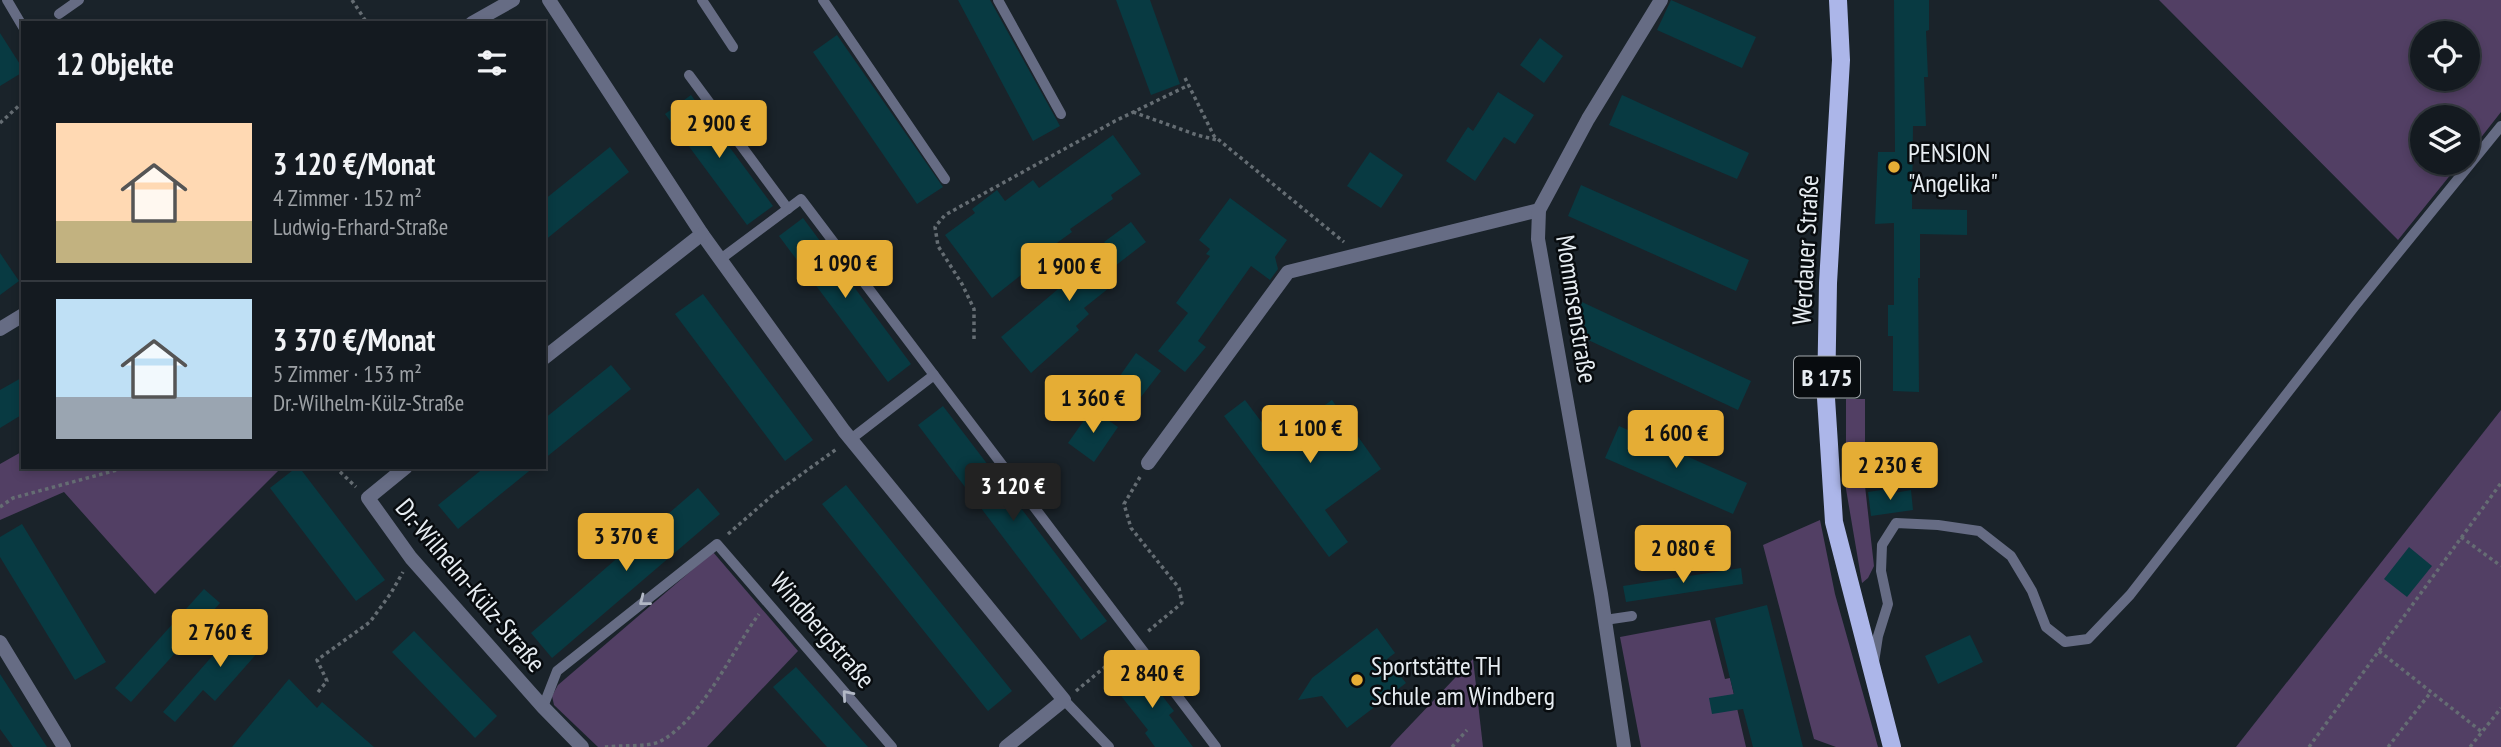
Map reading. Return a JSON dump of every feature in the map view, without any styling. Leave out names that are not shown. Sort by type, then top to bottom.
[{"type":"main road","name":"Werdauer Straße","points":[[1838,0],[1842,60],[1828,283],[1826,398],[1834,522],[1892,747]]},
{"type":"street","points":[[476,21],[513,0]]},
{"type":"street","points":[[549,0],[702,233],[851,439],[1065,700],[1006,747]]},
{"type":"street","name":"Mommsenstraße","points":[[1624,747],[1605,621],[1538,239],[1539,210],[1595,108],[1661,0]]},
{"type":"street","name":"Mommsenstraße","points":[[1148,463],[1287,272],[1539,210]]},
{"type":"street","points":[[546,356],[702,233]]},
{"type":"street","points":[[0,329],[21,315]]},
{"type":"street","name":"Dr.-Wilhelm-Külz-Straße","points":[[404,469],[368,498],[411,558],[543,708],[582,747]]},
{"type":"street","points":[[0,642],[6,666],[64,747]]},
{"type":"lane","points":[[7,0],[21,24]]},
{"type":"lane","points":[[59,14],[79,0]]},
{"type":"lane","points":[[702,0],[733,47]]},
{"type":"lane","points":[[823,0],[945,179]]},
{"type":"lane","points":[[999,0],[1061,114]]},
{"type":"lane","points":[[689,75],[788,209]]},
{"type":"lane","points":[[1873,671],[1878,636],[1888,604],[1881,571],[1882,545],[1896,523],[1979,531],[2011,556],[2032,591],[2046,627],[2065,642],[2088,639],[2130,595],[2355,306],[2501,126]]},
{"type":"lane","points":[[722,258],[802,199],[1216,747]]},
{"type":"lane","points":[[851,439],[934,375]]},
{"type":"lane","name":"Windbergstraße","points":[[717,544],[892,747]]},
{"type":"lane","name":"Dr.-Wilhelm-Külz-Straße","points":[[543,708],[557,671],[717,544]]},
{"type":"lane","points":[[1605,621],[1632,616]]},
{"type":"lane","points":[[1065,700],[1109,747]]},
{"type":"path","points":[[352,0],[366,21]]},
{"type":"path","points":[[1185,78],[1214,136],[1360,254]]},
{"type":"path","points":[[974,339],[974,309],[962,284],[937,246],[935,226],[958,206],[1189,85]]},
{"type":"path","points":[[0,123],[21,104]]},
{"type":"path","points":[[1133,112],[1219,140]]},
{"type":"path","points":[[717,544],[774,494],[851,439]]},
{"type":"path","points":[[1065,700],[1182,603],[1179,587],[1131,528],[1124,504],[1148,463]]},
{"type":"path","points":[[0,507],[13,498],[121,469]]},
{"type":"path","points":[[337,469],[368,498]]},
{"type":"path","points":[[2309,747],[2501,483]]},
{"type":"path","points":[[2461,537],[2501,566]]},
{"type":"path","points":[[318,692],[327,681],[317,660],[370,622],[411,558]]},
{"type":"path","points":[[605,747],[649,746],[660,741],[704,701],[767,602]]},
{"type":"path","points":[[2379,651],[2482,732]]},
{"type":"path","points":[[2388,747],[2431,692]]},
{"type":"path","points":[[2470,747],[2501,708]]},
{"type":"path","points":[[1452,747],[1467,730]]},
{"type":"shaded area","points":[[2159,0],[2501,0],[2501,112],[2480,139],[2480,105],[2410,105],[2410,175],[2450,175],[2398,240]]},
{"type":"shaded area","points":[[1846,399],[1865,399],[1865,486],[1874,566],[1862,583],[1846,489]]},
{"type":"shaded area","points":[[2501,410],[2501,747],[2236,747]]},
{"type":"shaded area","points":[[21,452],[21,469],[280,469],[155,594],[64,492],[0,520],[0,464]]},
{"type":"shaded area","points":[[1820,520],[1835,594],[1878,747],[1836,747],[1814,739],[1763,545]]},
{"type":"shaded area","points":[[713,552],[798,651],[707,747],[598,747],[554,705],[552,696],[558,685]]},
{"type":"shaded area","points":[[1710,620],[1725,679],[1730,678],[1746,747],[1641,747],[1620,637]]},
{"type":"shaded area","points":[[1473,659],[1483,747],[1390,747],[1396,740]]},
{"type":"building","points":[[958,0],[990,0],[1060,126],[1033,141]]},
{"type":"building","points":[[1116,0],[1150,0],[1180,84],[1151,95]]},
{"type":"building","points":[[1671,0],[1756,37],[1742,68],[1657,30]]},
{"type":"building","points":[[1894,0],[1929,0],[1929,30],[1926,31],[1928,77],[1924,77],[1926,126],[1913,126],[1912,209],[1967,210],[1967,235],[1920,234],[1919,392],[1893,391],[1893,336],[1888,336],[1888,305],[1894,305],[1894,223],[1875,224],[1878,152],[1895,152]]},
{"type":"building","points":[[0,33],[21,66],[21,73],[0,86]]},
{"type":"building","points":[[837,35],[943,187],[917,204],[813,52]]},
{"type":"building","points":[[1540,38],[1563,56],[1544,83],[1520,65]]},
{"type":"building","points":[[1498,92],[1534,115],[1515,144],[1504,137],[1475,181],[1446,161],[1468,127],[1473,131]]},
{"type":"building","points":[[691,95],[773,206],[747,225],[665,114]]},
{"type":"building","points":[[1622,95],[1749,153],[1737,179],[1609,125]]},
{"type":"building","points":[[1113,135],[1141,174],[1111,195],[1113,199],[1070,229],[1072,232],[1043,253],[1045,256],[992,298],[945,235],[975,213],[972,209],[997,190],[1005,201],[1033,180],[1039,188]]},
{"type":"building","points":[[610,147],[629,172],[546,239],[546,198]]},
{"type":"building","points":[[1370,152],[1403,175],[1381,208],[1347,186]]},
{"type":"building","points":[[1581,185],[1749,260],[1736,291],[1568,216]]},
{"type":"building","points":[[1230,198],[1287,240],[1275,257],[1278,269],[1270,280],[1251,266],[1198,341],[1206,347],[1185,372],[1158,351],[1188,313],[1176,303],[1210,256],[1206,254],[1210,249],[1199,240]]},
{"type":"building","points":[[803,218],[911,364],[888,382],[779,236]]},
{"type":"building","points":[[1131,222],[1146,242],[1106,273],[1114,284],[1084,308],[1089,314],[1076,326],[1079,330],[1031,373],[1001,337],[1108,247],[1104,242]]},
{"type":"building","points":[[0,253],[19,281],[0,295]]},
{"type":"building","points":[[703,294],[813,440],[785,461],[675,314]]},
{"type":"building","points":[[1582,302],[1751,381],[1738,410],[1569,331]]},
{"type":"building","points":[[1136,353],[1161,371],[1141,397],[1117,380]]},
{"type":"building","points":[[611,365],[631,389],[546,457],[546,417]]},
{"type":"building","points":[[21,378],[21,415],[0,428],[0,390]]},
{"type":"building","points":[[1245,400],[1275,440],[1332,400],[1381,469],[1325,510],[1348,542],[1329,557],[1224,416]]},
{"type":"building","points":[[943,406],[1107,621],[1081,640],[918,425]]},
{"type":"building","points":[[1092,409],[1118,427],[1094,462],[1068,443]]},
{"type":"building","points":[[1619,426],[1747,483],[1733,514],[1605,458]]},
{"type":"building","points":[[294,469],[301,469],[385,580],[356,601],[270,488]]},
{"type":"building","points":[[483,469],[532,469],[458,529],[438,505]]},
{"type":"building","points":[[846,485],[1012,691],[988,711],[822,504]]},
{"type":"building","points":[[698,488],[720,514],[552,658],[531,633]]},
{"type":"building","points":[[1888,489],[1888,494],[1911,490],[1913,510],[1871,516],[1868,492]]},
{"type":"building","points":[[22,524],[106,662],[75,680],[0,557],[0,537]]},
{"type":"building","points":[[2409,547],[2432,566],[2407,597],[2384,579]]},
{"type":"building","points":[[1741,568],[1743,584],[1626,602],[1623,586]]},
{"type":"building","points":[[204,589],[220,603],[131,702],[115,688]]},
{"type":"building","points":[[1767,605],[1803,747],[1753,747],[1743,709],[1712,714],[1709,698],[1734,694],[1715,618]]},
{"type":"building","points":[[244,620],[268,641],[215,701],[203,690],[175,722],[163,712]]},
{"type":"building","name":"Sportstätte TH Schule am Windberg","points":[[1377,628],[1395,653],[1387,659],[1406,683],[1347,728],[1322,696],[1298,700],[1312,678]]},
{"type":"building","points":[[414,631],[497,716],[475,738],[392,652]]},
{"type":"building","points":[[1970,635],[1983,662],[1938,684],[1925,656]]},
{"type":"building","points":[[1139,666],[1174,711],[1169,715],[1193,747],[1155,747],[1145,733],[1148,730],[1114,687]]},
{"type":"building","points":[[796,667],[868,747],[827,747],[773,687]]},
{"type":"building","points":[[0,674],[47,747],[13,747],[0,729]]},
{"type":"building","points":[[289,679],[317,708],[322,702],[374,747],[232,747]]},
{"type":"place","name":"PENSION \"Angelika\"","points":[[1894,167]]},
{"type":"place","name":"Sportstätte TH Schule am Windberg","points":[[1357,680]]}]
